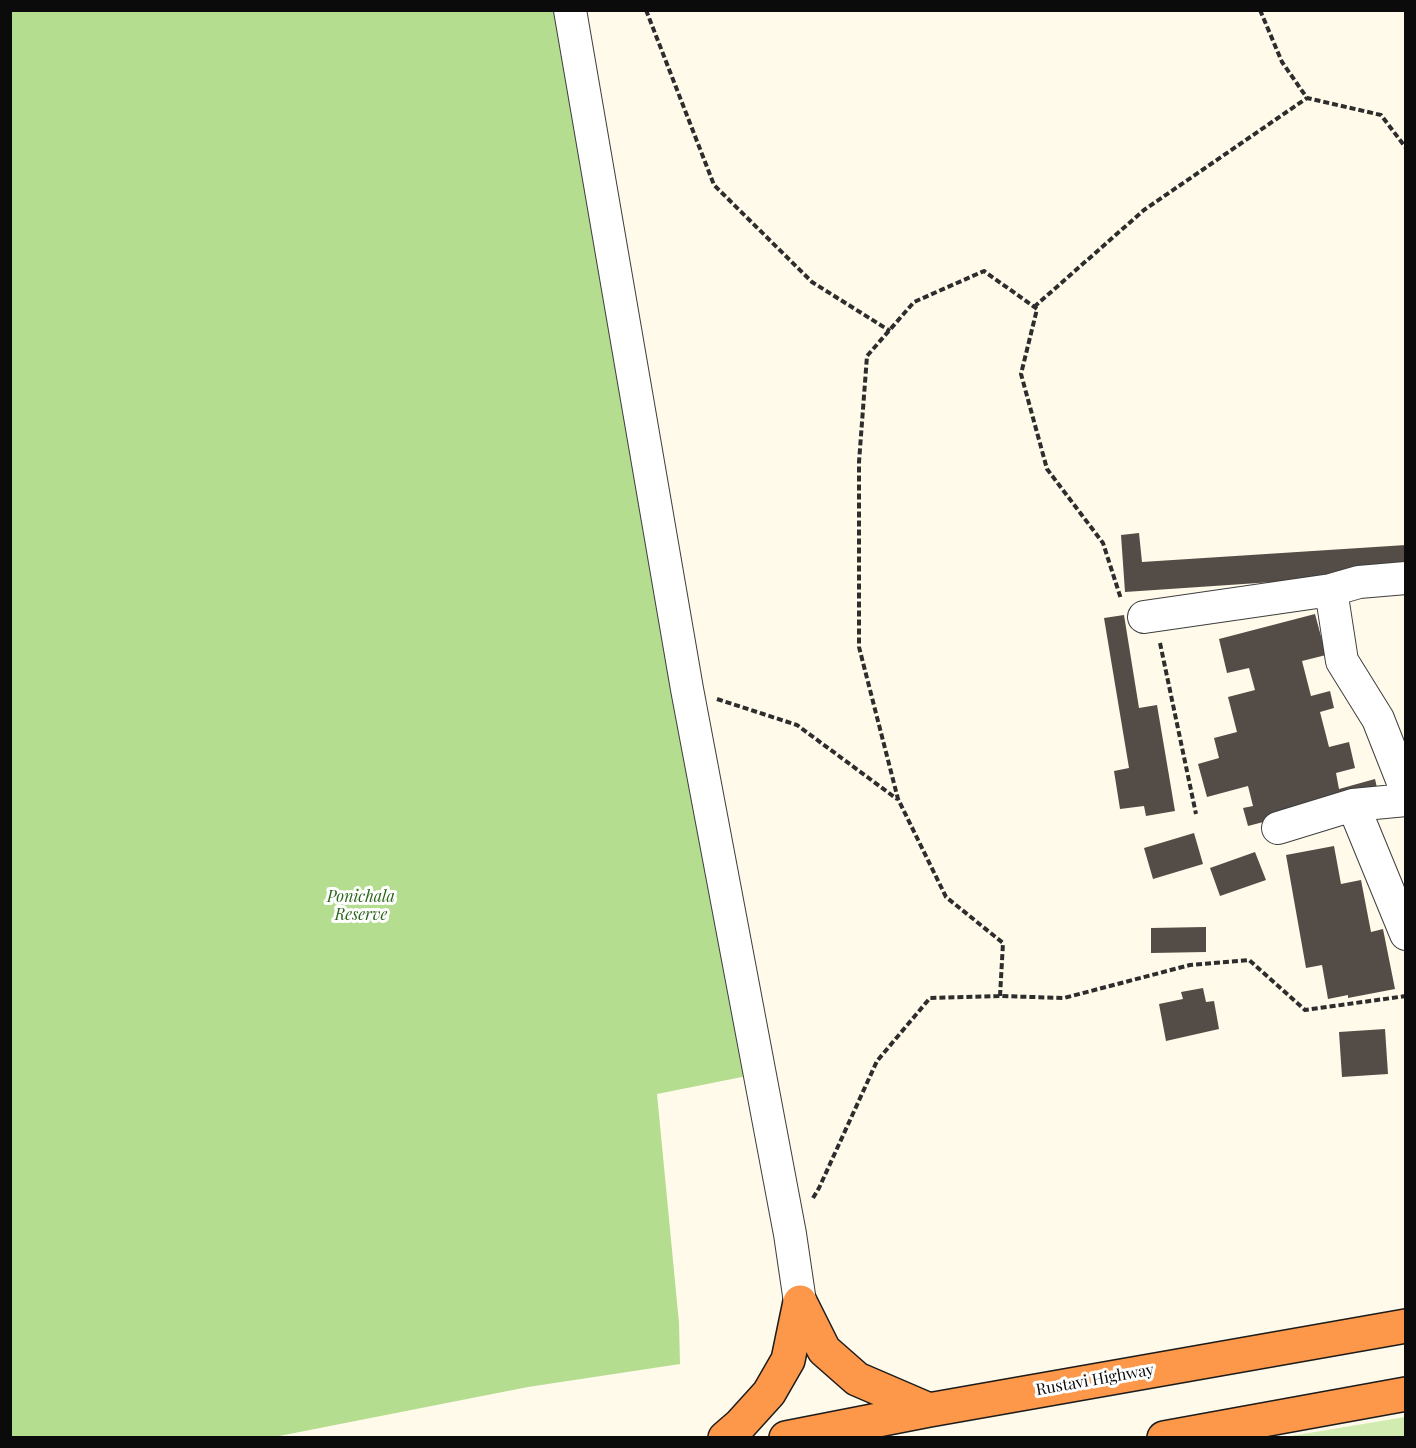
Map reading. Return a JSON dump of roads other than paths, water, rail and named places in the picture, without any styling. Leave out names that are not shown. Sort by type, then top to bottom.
[{"type":"highway","points":[[800,1302],[824,1350],[857,1379],[929,1410]]},
{"type":"highway","points":[[725,1437],[741,1425],[769,1393],[788,1360],[800,1302]]},
{"type":"highway","name":"Rustavi Highway","points":[[786,1437],[1406,1326]]},
{"type":"highway","points":[[1164,1437],[1406,1394]]},
{"type":"street","points":[[570,10],[687,689],[790,1234],[800,1302]]},
{"type":"street","points":[[1144,617],[1330,590],[1359,582],[1406,578]]},
{"type":"street","points":[[1330,590],[1341,661],[1378,719],[1406,790]]},
{"type":"street","points":[[1278,828],[1353,805],[1406,800]]},
{"type":"street","points":[[1353,805],[1406,934]]},
{"type":"park label","name":"Ponichala Reserve","points":[[361,906]]}]
